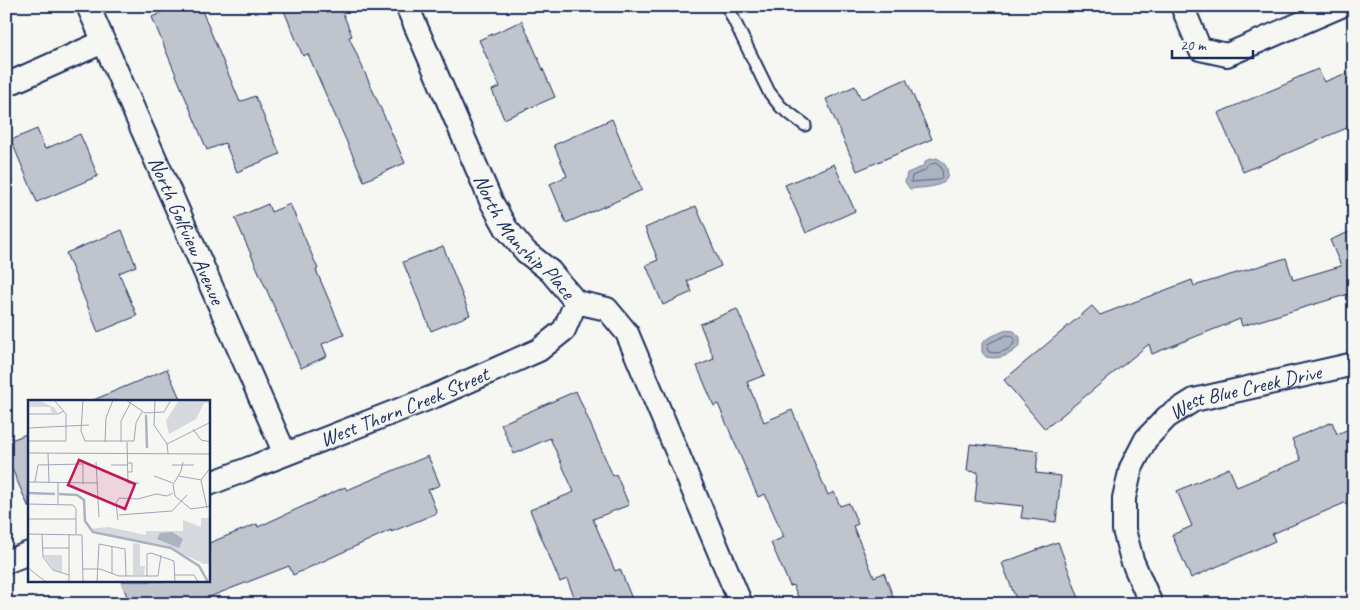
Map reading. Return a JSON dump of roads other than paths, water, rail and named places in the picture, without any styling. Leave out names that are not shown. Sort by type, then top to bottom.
[{"type":"street","name":"North Golfview Avenue","points":[[88,6],[285,454]]},
{"type":"street","name":"North Manship Place","points":[[407,6],[491,201],[506,228],[526,252],[550,271],[576,302],[607,308],[627,332],[741,604]]},
{"type":"street","points":[[1182,6],[1200,49],[1227,54],[1341,6]]},
{"type":"street","points":[[6,85],[103,42]]},
{"type":"street","name":"West Thorn Creek Street","points":[[210,484],[436,396],[540,350],[564,330],[576,302]]},
{"type":"street","name":"West Blue Creek Drive","points":[[1151,604],[1132,560],[1124,530],[1124,498],[1129,475],[1146,439],[1168,417],[1194,400],[1354,364]]},
{"type":"street","points":[[6,562],[28,553]]},
{"type":"lane","points":[[727,6],[769,92],[781,107],[805,125]]},
{"type":"water","points":[[937,158],[943,162],[947,169],[948,176],[945,180],[935,186],[910,189],[905,182],[907,173],[922,167],[927,160]]},
{"type":"water","points":[[1006,330],[1014,331],[1020,337],[1020,345],[1013,352],[1005,356],[996,358],[986,357],[982,352],[982,343],[988,338]]}]
